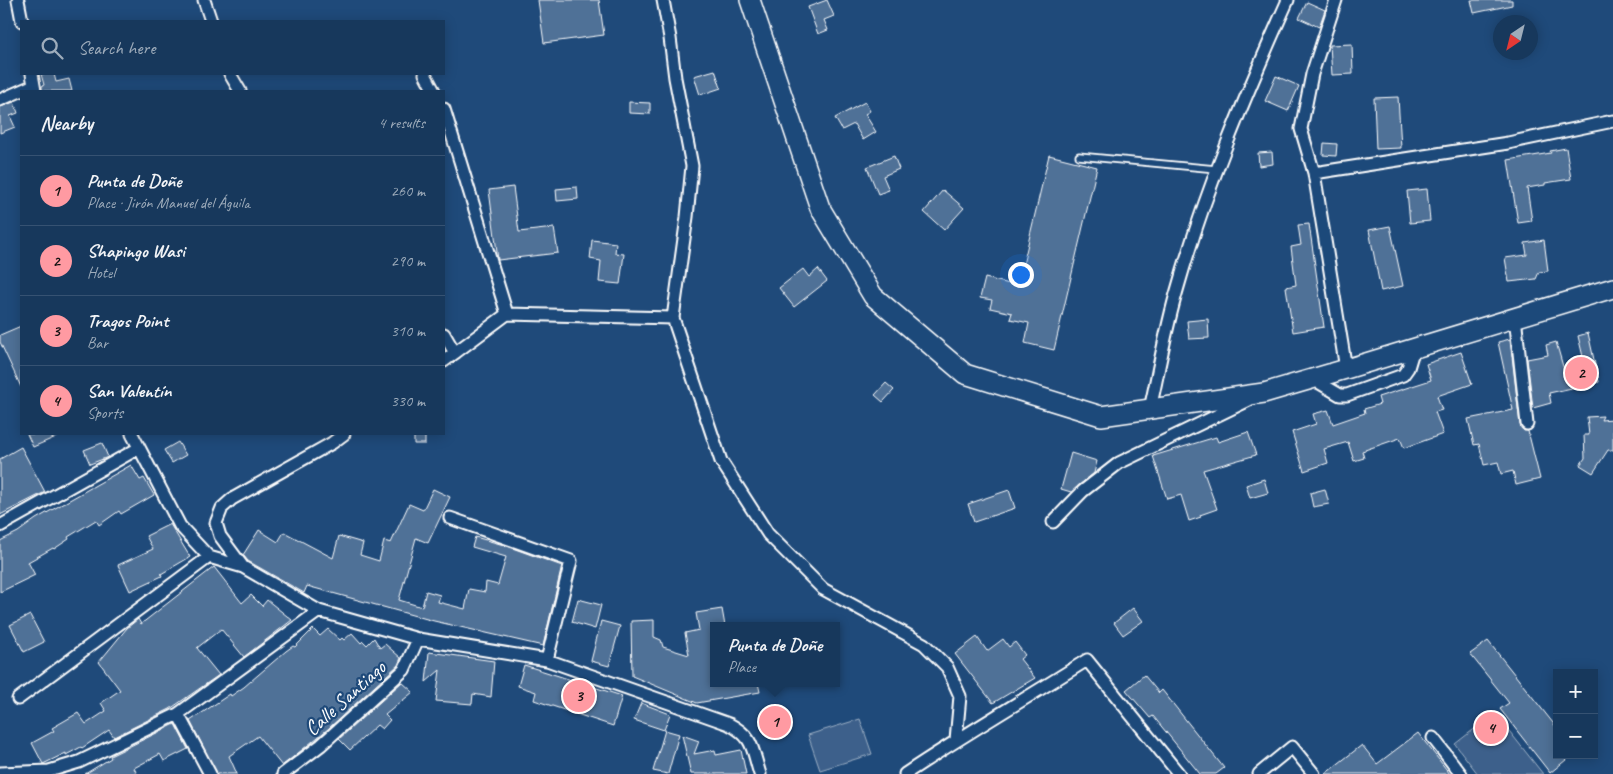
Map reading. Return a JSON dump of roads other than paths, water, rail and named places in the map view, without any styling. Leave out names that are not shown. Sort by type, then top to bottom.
[{"type":"highway","points":[[750,0],[820,208],[872,296],[965,374],[1101,416],[1264,393],[1613,288]]},
{"type":"street","points":[[18,0],[22,20]]},
{"type":"street","points":[[204,0],[210,20]]},
{"type":"street","points":[[663,0],[675,78],[692,166],[688,217],[673,318],[721,461],[768,534],[823,589],[924,644],[947,667],[960,696],[956,740]]},
{"type":"street","points":[[1150,409],[1177,288],[1216,169],[1288,0]]},
{"type":"street","points":[[1336,0],[1312,74],[1301,129],[1314,173],[1346,369]]},
{"type":"street","points":[[231,75],[239,90]]},
{"type":"street","points":[[426,75],[433,90]]},
{"type":"street","points":[[0,100],[34,83]]},
{"type":"street","points":[[445,112],[507,314]]},
{"type":"street","points":[[1314,173],[1508,143],[1613,121]]},
{"type":"street","points":[[445,360],[507,314],[673,318]]},
{"type":"street","points":[[1516,316],[1527,424]]},
{"type":"street","points":[[445,336],[455,353]]},
{"type":"street","points":[[1313,379],[1340,395],[1346,395],[1403,374],[1408,368],[1414,348]]},
{"type":"street","points":[[1052,522],[1083,491],[1118,463],[1264,393]]},
{"type":"street","points":[[132,435],[180,526],[209,557],[242,566],[319,611],[418,639],[548,660],[729,724],[740,730],[749,739],[760,774]]},
{"type":"street","points":[[242,566],[220,536],[216,523],[222,508],[232,498],[332,443],[343,435]]},
{"type":"street","points":[[0,526],[139,448]]},
{"type":"street","points":[[450,518],[571,560],[548,660]]},
{"type":"street","points":[[18,699],[209,557]]},
{"type":"street","points":[[0,773],[48,771],[79,762],[178,714],[319,611]]},
{"type":"street","name":"Calle Santiago","points":[[283,774],[321,745],[404,670],[418,639]]},
{"type":"street","points":[[905,774],[956,740],[1013,707],[1087,660],[1179,774]]},
{"type":"street","points":[[178,714],[210,774]]},
{"type":"street","points":[[1433,738],[1461,774]]},
{"type":"street","points":[[1259,774],[1292,747],[1314,774]]},
{"type":"lane","points":[[1079,156],[1216,169]]},
{"type":"place","name":"Shapingo Wasi","points":[[1581,373]]},
{"type":"place","name":"Tragos Point","points":[[579,696]]},
{"type":"place","name":"Punta de Doñe","points":[[775,722]]},
{"type":"place","name":"San Valentín","points":[[1491,728]]}]
